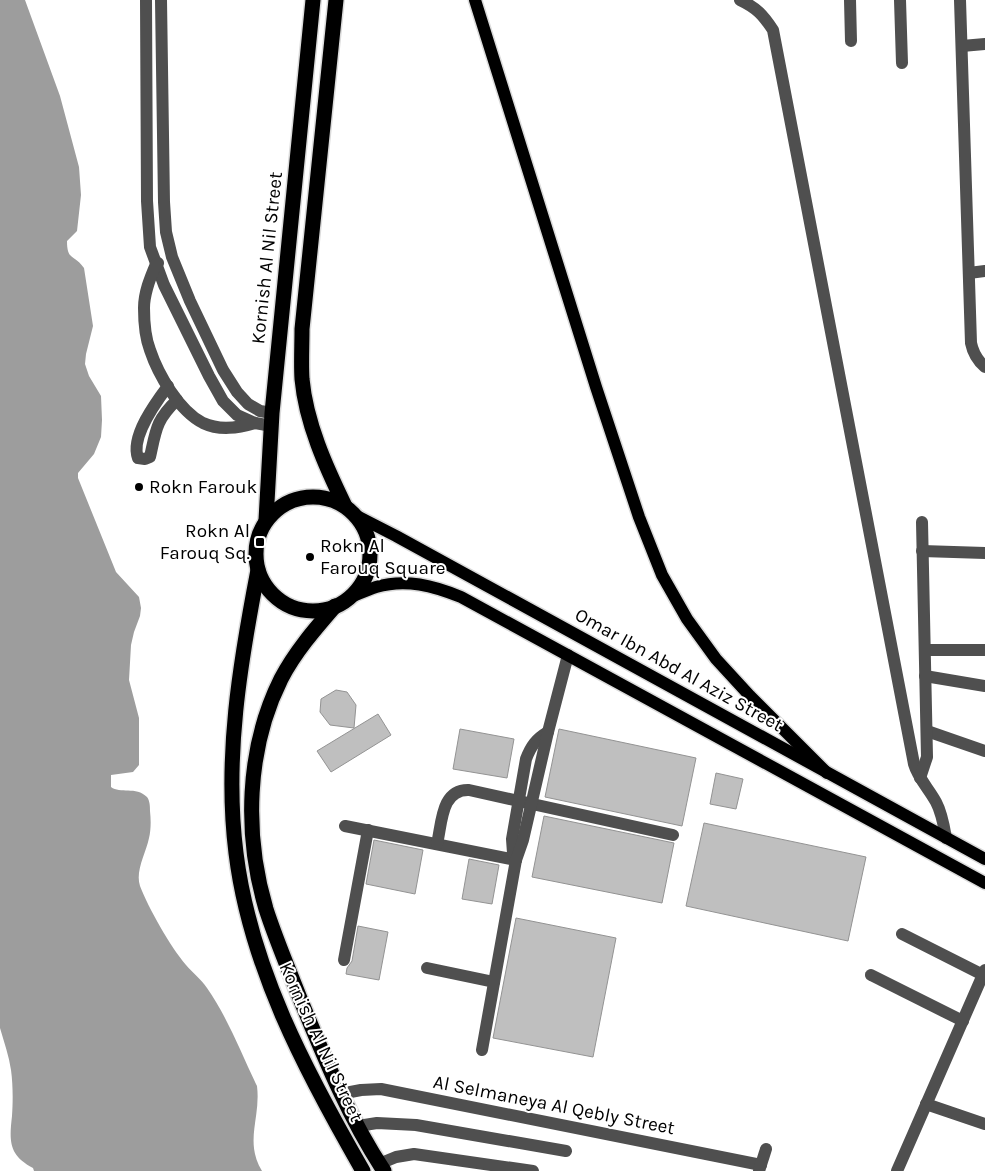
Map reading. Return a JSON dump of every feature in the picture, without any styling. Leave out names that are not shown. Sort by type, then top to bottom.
[{"type":"highway","name":"Kornish Al Nil Street","points":[[266,520],[272,420],[313,0]]},
{"type":"highway","points":[[336,0],[302,329],[302,380],[308,411],[330,475],[350,511],[364,527],[369,542],[370,557],[367,572],[360,586],[350,597],[335,606],[312,611],[288,606],[269,591],[262,581],[255,553],[258,536],[266,520],[276,510],[289,502],[303,497],[318,497],[332,500],[350,511]]},
{"type":"highway","name":"Kornish Al Nil Street","points":[[258,570],[237,691],[232,756],[233,821],[240,881],[255,941],[278,1006],[326,1104],[363,1171]]},
{"type":"highway","name":"Kornish Al Nil Street","points":[[335,606],[305,640],[281,679],[264,721],[254,765],[252,801],[253,838],[258,874],[266,909],[340,1094],[382,1167]]},
{"type":"main road","points":[[475,0],[596,387],[639,517],[662,575],[687,619],[716,659],[827,773]]},
{"type":"main road","name":"Omar Ibn Abd Al Aziz Street","points":[[350,511],[985,859]]},
{"type":"main road","points":[[350,597],[377,587],[406,583],[434,587],[461,597],[985,884]]},
{"type":"street","points":[[146,0],[147,225],[150,247],[173,306],[223,401],[237,415],[255,423]]},
{"type":"street","points":[[161,0],[164,202],[166,232],[172,257],[202,327],[237,392],[248,404],[272,420]]},
{"type":"street","points":[[740,0],[756,3],[772,30],[912,754],[920,778],[937,803],[946,838]]},
{"type":"street","points":[[850,0],[851,41]]},
{"type":"street","points":[[900,0],[902,63]]},
{"type":"street","points":[[960,0],[971,343],[973,352],[985,367]]},
{"type":"street","points":[[962,46],[985,44]]},
{"type":"street","points":[[172,257],[156,264],[148,285],[144,307],[144,329],[150,350],[168,386],[188,414],[203,423],[220,428],[238,428],[272,420]]},
{"type":"street","points":[[969,273],[985,272]]},
{"type":"street","points":[[168,386],[149,412],[144,423],[138,446],[138,458],[145,459],[150,457],[154,433],[159,420],[177,400]]},
{"type":"street","points":[[920,778],[927,757],[922,522]]},
{"type":"street","points":[[922,551],[985,553]]},
{"type":"street","points":[[925,650],[985,650]]},
{"type":"street","points":[[482,1050],[516,860],[532,804],[568,656]]},
{"type":"street","points":[[925,676],[985,686]]},
{"type":"street","points":[[927,731],[985,751]]},
{"type":"street","points":[[516,860],[512,846],[526,759],[530,748],[537,738],[548,732]]},
{"type":"street","points":[[437,844],[447,802],[452,794],[460,790],[469,790],[673,835]]},
{"type":"street","points":[[345,826],[516,860]]},
{"type":"street","points":[[344,960],[368,830]]},
{"type":"street","points":[[897,1171],[984,973],[902,934]]},
{"type":"street","points":[[427,968],[494,982]]},
{"type":"street","points":[[871,975],[963,1021]]},
{"type":"street","name":"Al Selmaneya Al Qebly Street","points":[[340,1094],[382,1089],[760,1168]]},
{"type":"street","points":[[926,1104],[985,1124]]},
{"type":"street","points":[[358,1126],[377,1123],[416,1125],[566,1151]]},
{"type":"street","points":[[760,1168],[766,1149]]},
{"type":"street","points":[[382,1167],[396,1157],[414,1154],[533,1171]]},
{"type":"shaded area","points":[[0,0],[25,0],[60,96],[79,167],[81,195],[77,231],[67,241],[67,247],[70,255],[84,268],[93,326],[85,364],[89,376],[101,396],[102,420],[101,437],[94,454],[78,473],[78,478],[116,572],[139,597],[141,608],[131,645],[129,680],[139,718],[139,765],[133,772],[111,775],[111,787],[138,792],[149,800],[150,832],[140,868],[140,886],[154,916],[173,948],[215,999],[257,1086],[258,1098],[254,1129],[254,1150],[262,1171],[34,1171],[33,1168],[19,1158],[12,1147],[12,1075],[0,1028]]},
{"type":"building","points":[[336,690],[347,692],[356,705],[354,728],[330,725],[320,712],[321,699]]},
{"type":"building","points":[[378,714],[391,735],[331,772],[317,751]]},
{"type":"building","points":[[460,729],[514,739],[507,778],[453,769]]},
{"type":"building","points":[[559,729],[696,758],[682,826],[545,797]]},
{"type":"building","points":[[716,773],[743,779],[736,809],[710,804]]},
{"type":"building","points":[[544,816],[674,843],[662,903],[532,877]]},
{"type":"building","points":[[704,823],[866,857],[848,941],[686,906]]},
{"type":"building","points":[[374,840],[423,850],[415,894],[366,884]]},
{"type":"building","points":[[469,859],[499,865],[492,904],[462,899]]},
{"type":"building","points":[[516,918],[616,938],[593,1057],[493,1038]]},
{"type":"building","points":[[358,926],[388,932],[379,980],[346,974],[347,968],[352,961]]},
{"type":"place","name":"Rokn Farouk","points":[[139,487]]},
{"type":"place","name":"Rokn Al Farouq Sq.","points":[[260,542]]},
{"type":"place","name":"Rokn Al Farouq Square","points":[[310,557]]}]
